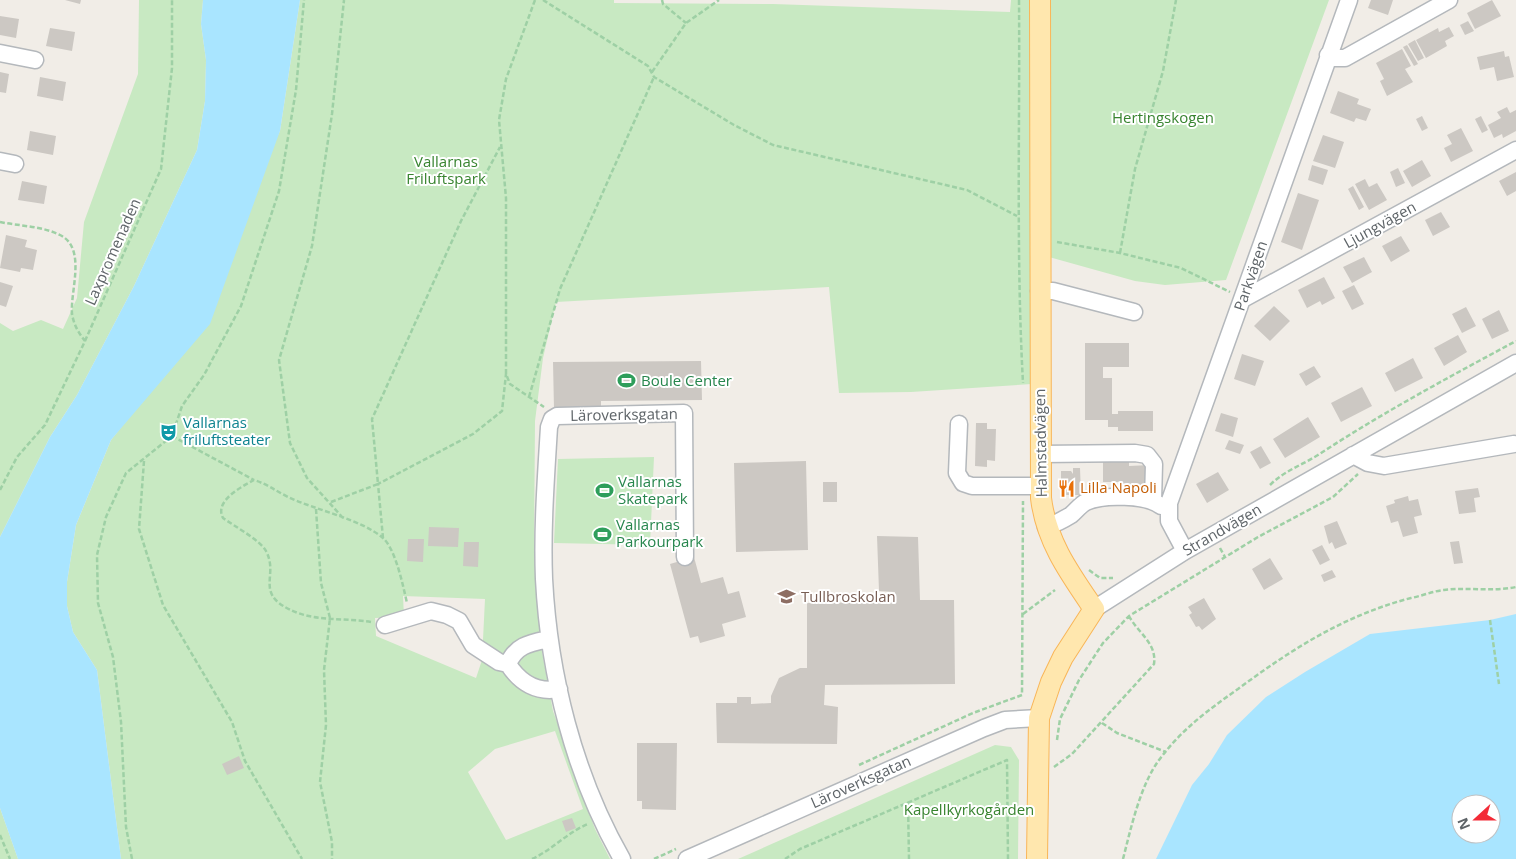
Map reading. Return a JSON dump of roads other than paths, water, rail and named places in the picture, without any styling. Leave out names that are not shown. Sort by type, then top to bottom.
[{"type":"main road","name":"Halmstadvägen","points":[[1040,0],[1039,291],[1041,454],[1032,486],[1046,527],[1058,554],[1094,609]]},
{"type":"main road","points":[[1037,859],[1050,766],[1039,718],[1051,682],[1063,657],[1094,609]]},
{"type":"street","name":"Parkvägen","points":[[1169,512],[1169,503],[1349,0]]},
{"type":"street","points":[[1328,55],[1336,58],[1345,58],[1448,0]]},
{"type":"street","points":[[0,53],[35,60]]},
{"type":"street","name":"Ljungvägen","points":[[1243,299],[1516,150]]},
{"type":"street","points":[[1039,291],[1053,291],[1134,312]]},
{"type":"street","name":"Strandvägen","points":[[1094,609],[1185,552],[1516,363]]},
{"type":"street","name":"Läroverksgatan","points":[[622,859],[601,819],[569,729],[549,639],[544,578],[544,517],[549,426],[552,419],[558,416],[684,413],[685,557]]},
{"type":"street","points":[[959,424],[956,473],[963,483],[972,486],[1032,486]]},
{"type":"street","points":[[1352,455],[1368,463],[1384,466],[1514,444]]},
{"type":"street","points":[[1041,454],[1135,453],[1147,455],[1154,464],[1154,500]]},
{"type":"street","points":[[1046,527],[1061,522],[1086,502],[1136,497],[1154,500],[1169,512],[1169,521],[1185,552]]},
{"type":"street","points":[[385,625],[431,611],[447,615],[459,621],[473,646],[499,662],[508,664],[516,677],[533,687],[546,691],[559,689]]},
{"type":"street","points":[[508,664],[512,655],[519,648],[549,639]]},
{"type":"street","name":"Läroverksgatan","points":[[687,859],[984,728],[1005,720],[1039,718]]},
{"type":"water","points":[[203,0],[300,0],[280,131],[210,324],[111,440],[76,525],[67,582],[67,606],[73,632],[97,670],[121,859],[18,859],[0,808],[0,537],[50,437],[77,395],[134,286],[197,150],[205,101],[206,60],[201,24]]},
{"type":"water","points":[[1516,614],[1516,859],[1156,859],[1192,785],[1209,764],[1227,735],[1266,697],[1370,634],[1490,620]]},
{"type":"place","name":"Boule Center","points":[[627,381]]},
{"type":"place","name":"Vallarnas friluftsteater","points":[[169,432]]},
{"type":"place","name":"Lilla Napoli","points":[[1066,488]]},
{"type":"place","name":"Vallarnas Skatepark","points":[[604,491]]},
{"type":"place","name":"Vallarnas Parkourpark","points":[[602,534]]},
{"type":"place","name":"Tullbroskolan","points":[[787,597]]},
{"type":"park label","name":"Hertingskogen","points":[[1163,118]]},
{"type":"park label","name":"Vallarnas Friluftspark","points":[[446,170]]},
{"type":"park label","name":"Kapellkyrkogården","points":[[969,810]]}]
